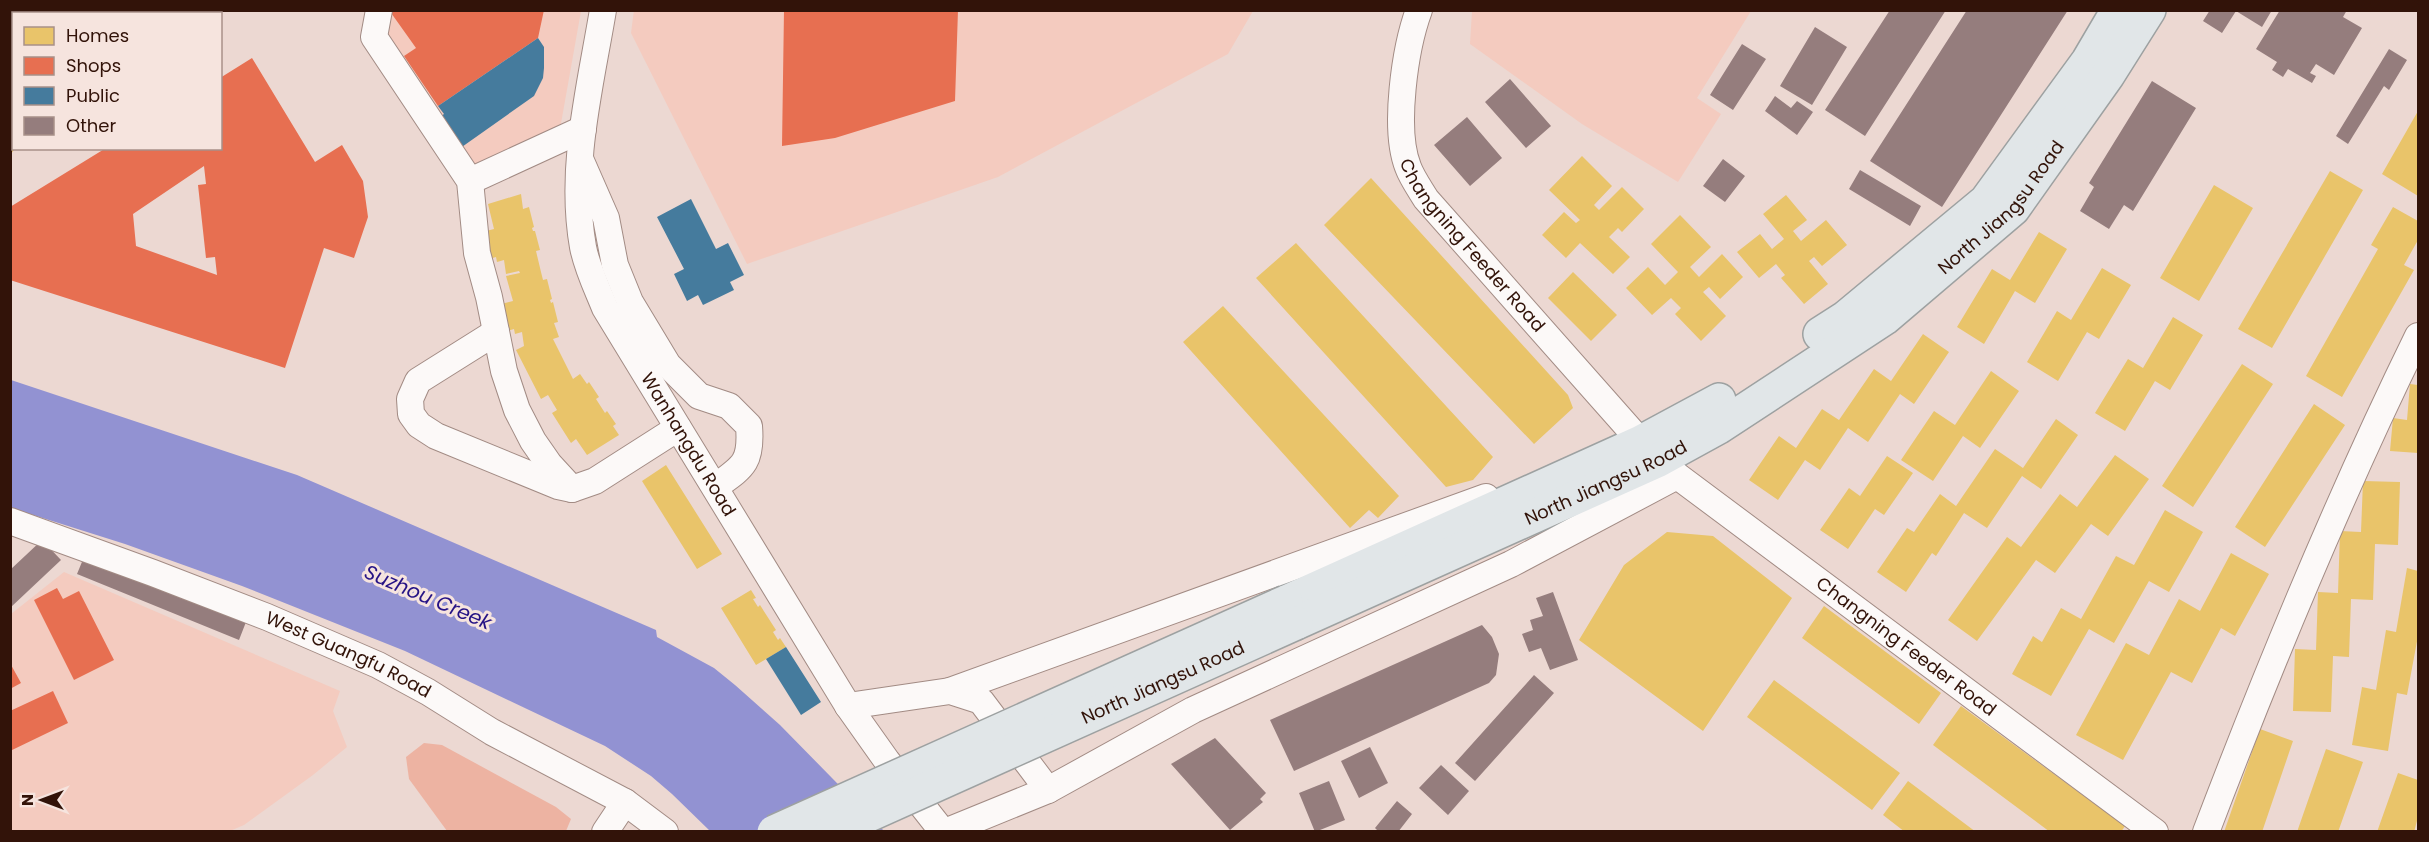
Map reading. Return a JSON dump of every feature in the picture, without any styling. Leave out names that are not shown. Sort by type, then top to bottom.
[{"type":"main road","name":"North Jiangsu Road","points":[[1659,459],[1699,413],[1845,318],[1986,201],[2088,61],[2118,10]]},
{"type":"main road","name":"North Jiangsu Road","points":[[930,774],[1291,612],[1659,459],[1719,427],[1885,318],[2013,209],[2108,75],[2149,10]]},
{"type":"main road","points":[[774,831],[930,774]]},
{"type":"main road","points":[[831,831],[930,774]]},
{"type":"street","points":[[378,10],[374,37],[470,181],[477,253],[504,371],[517,410],[533,441],[549,464],[572,489]]},
{"type":"street","name":"Wanhangdu Road","points":[[603,10],[583,129],[577,188],[583,250],[605,308],[848,706],[887,761],[944,831]]},
{"type":"street","name":"Changning Feeder Road","points":[[1419,10],[1406,65],[1401,109],[1402,137],[1407,166],[1426,199],[1659,459],[2147,829]]},
{"type":"street","points":[[470,181],[583,129]]},
{"type":"street","points":[[579,158],[606,218],[615,265],[630,302],[668,365],[699,396],[729,406],[749,426],[751,446],[743,466],[715,487]]},
{"type":"street","points":[[496,332],[418,381],[410,399],[411,414],[419,425],[435,436],[558,486],[572,489],[595,481],[678,428]]},
{"type":"street","points":[[2206,831],[2241,738],[2312,568],[2418,336]]},
{"type":"street","points":[[944,831],[1048,790],[1193,710],[1511,564],[1659,459]]},
{"type":"street","points":[[848,706],[950,691],[1565,469]]},
{"type":"street","name":"West Guangfu Road","points":[[10,521],[164,577],[378,665],[428,692],[492,732],[625,802],[665,831]]},
{"type":"street","points":[[950,691],[981,701],[1048,790]]},
{"type":"street","points":[[605,831],[625,802]]},
{"type":"shaded area","points":[[634,10],[1253,11],[1228,54],[998,177],[747,264],[631,33]]},
{"type":"shaded area","points":[[1472,10],[1751,11],[1697,98],[1721,114],[1678,182],[1582,124],[1470,44]]},
{"type":"shaded area","points":[[366,11],[581,11],[560,129],[452,174],[361,40]]},
{"type":"shaded area","points":[[64,572],[340,691],[333,711],[347,747],[244,825],[230,831],[11,832],[11,614]]},
{"type":"shaded area","points":[[424,743],[442,745],[556,807],[571,819],[566,831],[447,831],[409,779],[406,757]]},
{"type":"water","name":"Suzhou Creek","points":[[11,380],[297,475],[656,630],[657,637],[714,668],[735,685],[780,725],[884,831],[710,831],[651,776],[605,746],[405,651],[242,586],[125,544],[11,508]]},
{"type":"building: Homes","points":[[10,76],[12,78],[12,150],[14,150],[10,155]]},
{"type":"building: Homes","points":[[2418,111],[2418,196],[2382,174]]},
{"type":"building: Homes","points":[[1582,156],[1612,186],[1594,205],[1599,210],[1622,187],[1644,209],[1622,232],[1618,228],[1609,237],[1630,257],[1613,274],[1580,243],[1566,258],[1542,235],[1564,212],[1576,223],[1580,220],[1549,190]]},
{"type":"building: Homes","points":[[2330,171],[2363,190],[2272,348],[2238,329]]},
{"type":"building: Homes","points":[[1371,178],[1568,395],[1573,408],[1534,444],[1324,225]]},
{"type":"building: Homes","points":[[2214,185],[2253,208],[2199,301],[2160,278]]},
{"type":"building: Homes","points":[[521,194],[523,209],[529,207],[534,227],[532,228],[540,250],[536,251],[543,280],[547,279],[552,299],[550,300],[551,303],[553,302],[558,322],[554,323],[559,337],[553,339],[573,379],[580,374],[587,384],[589,382],[599,397],[596,399],[605,413],[607,411],[616,424],[613,426],[619,435],[587,455],[576,439],[571,443],[552,413],[557,410],[548,395],[541,399],[516,350],[524,346],[522,332],[515,334],[514,329],[507,331],[501,304],[513,301],[506,276],[520,273],[519,271],[506,274],[504,260],[497,262],[496,257],[489,259],[482,232],[494,229],[488,204]]},
{"type":"building: Homes","points":[[1786,195],[1807,220],[1793,231],[1801,241],[1826,220],[1847,245],[1822,266],[1814,257],[1809,261],[1828,284],[1804,304],[1781,278],[1785,275],[1776,264],[1759,278],[1737,252],[1760,234],[1772,249],[1784,239],[1763,214]]},
{"type":"building: Homes","points":[[2393,207],[2418,221],[2418,240],[2404,265],[2414,270],[2342,397],[2306,376],[2378,249],[2371,245]]},
{"type":"building: Homes","points":[[1680,215],[1711,247],[1690,267],[1699,277],[1722,254],[1743,277],[1720,299],[1709,287],[1703,292],[1726,316],[1701,341],[1675,314],[1681,308],[1671,298],[1652,315],[1626,288],[1648,267],[1665,285],[1678,272],[1651,244]]},
{"type":"building: Homes","points":[[2039,232],[2067,249],[2035,303],[2015,291],[1984,344],[1957,327],[1992,269],[2010,280]]},
{"type":"building: Homes","points":[[1296,243],[1493,457],[1473,480],[1446,487],[1256,278]]},
{"type":"building: Homes","points":[[2102,268],[2131,285],[2099,339],[2087,332],[2058,381],[2027,362],[2057,311],[2071,320]]},
{"type":"building: Homes","points":[[1573,272],[1617,315],[1591,341],[1548,298]]},
{"type":"building: Homes","points":[[1223,306],[1399,496],[1378,518],[1369,510],[1350,528],[1183,342]]},
{"type":"building: Homes","points":[[2173,317],[2203,335],[2170,390],[2155,381],[2125,431],[2095,413],[2128,359],[2143,368]]},
{"type":"building: Homes","points":[[1923,334],[1949,352],[1914,404],[1900,394],[1868,442],[1848,428],[1820,470],[1805,460],[1778,500],[1749,480],[1779,436],[1796,448],[1822,409],[1839,420],[1874,369],[1891,381]]},
{"type":"building: Homes","points":[[2242,364],[2273,384],[2193,507],[2162,486]]},
{"type":"building: Homes","points":[[1991,371],[2019,391],[1980,448],[1963,436],[1933,481],[1901,460],[1934,411],[1955,425]]},
{"type":"building: Homes","points":[[2410,384],[2418,385],[2418,453],[2390,451],[2393,418],[2407,420]]},
{"type":"building: Homes","points":[[2314,404],[2345,425],[2265,547],[2235,527]]},
{"type":"building: Homes","points":[[2056,419],[2078,435],[2041,489],[2022,476],[1987,528],[1964,513],[1936,556],[1932,553],[1906,592],[1877,572],[1907,528],[1914,532],[1940,494],[1956,506],[1995,449],[2023,468]]},
{"type":"building: Homes","points":[[2115,455],[2149,479],[2108,536],[2091,524],[2055,573],[2036,560],[1977,641],[1948,620],[2007,537],[2021,547],[2060,494],[2077,507]]},
{"type":"building: Homes","points":[[1887,456],[1913,473],[1884,515],[1875,509],[1848,549],[1820,530],[1849,488],[1860,496]]},
{"type":"building: Homes","points":[[666,465],[722,554],[697,569],[642,481]]},
{"type":"building: Homes","points":[[2363,481],[2400,482],[2398,545],[2375,544],[2373,600],[2351,599],[2349,657],[2333,656],[2331,712],[2293,711],[2295,649],[2316,650],[2318,592],[2338,593],[2340,531],[2361,532]]},
{"type":"building: Homes","points":[[2165,510],[2203,532],[2169,592],[2149,581],[2114,643],[2089,629],[2051,696],[2012,674],[2033,636],[2042,642],[2061,608],[2081,619],[2116,556],[2134,565]]},
{"type":"building: Homes","points":[[1667,532],[1713,536],[1792,598],[1703,731],[1579,640],[1624,565]]},
{"type":"building: Homes","points":[[2231,553],[2269,574],[2235,636],[2221,628],[2192,683],[2171,672],[2123,760],[2076,735],[2126,643],[2149,655],[2179,599],[2200,611]]},
{"type":"building: Homes","points":[[2407,568],[2418,571],[2418,636],[2407,695],[2397,693],[2388,751],[2352,745],[2362,687],[2376,690],[2386,630],[2396,632]]},
{"type":"building: Homes","points":[[751,590],[758,607],[760,605],[776,630],[773,632],[786,647],[756,665],[721,608]]},
{"type":"building: Homes","points":[[1824,606],[1941,693],[1919,724],[1802,638]]},
{"type":"building: Homes","points":[[1774,680],[1900,773],[1872,810],[1747,717]]},
{"type":"building: Homes","points":[[1961,706],[2125,826],[2121,832],[2050,832],[1933,745]]},
{"type":"building: Homes","points":[[2260,729],[2293,741],[2262,832],[2224,832]]},
{"type":"building: Homes","points":[[2326,749],[2363,762],[2338,832],[2297,832]]},
{"type":"building: Homes","points":[[2398,773],[2418,780],[2418,817],[2414,832],[2377,832]]},
{"type":"building: Homes","points":[[1908,781],[1976,832],[1905,832],[1883,815]]},
{"type":"building: Shops","points":[[389,10],[544,10],[538,38],[438,106],[404,56],[416,48]]},
{"type":"building: Shops","points":[[784,10],[958,10],[955,101],[835,138],[782,146]]},
{"type":"building: Shops","points":[[252,58],[315,162],[342,145],[363,181],[368,217],[354,258],[324,248],[285,368],[10,280],[10,207],[103,150],[222,150],[222,77]],"holes":[[[204,166],[206,184],[198,185],[206,258],[215,257],[217,275],[136,246],[133,214]]]},
{"type":"building: Shops","points":[[57,588],[63,599],[79,591],[114,660],[74,680],[34,600]]},
{"type":"building: Shops","points":[[10,663],[21,683],[10,689]]},
{"type":"building: Shops","points":[[53,691],[68,723],[10,751],[10,711]]},
{"type":"building: Public","points":[[538,38],[544,47],[544,68],[543,78],[534,96],[459,149],[437,119],[444,114],[438,106]]},
{"type":"building: Public","points":[[691,199],[716,249],[728,243],[744,275],[730,282],[734,290],[703,305],[698,295],[687,301],[674,274],[684,269],[657,217]]},
{"type":"building: Public","points":[[786,647],[821,702],[801,715],[766,659]]},
{"type":"building: Other","points":[[1890,10],[1946,10],[1865,136],[1825,110]]},
{"type":"building: Other","points":[[1967,10],[2068,10],[1942,207],[1870,161]]},
{"type":"building: Other","points":[[2210,10],[2272,10],[2262,27],[2236,11],[2222,33],[2203,21]]},
{"type":"building: Other","points":[[2280,10],[2347,10],[2343,17],[2362,28],[2334,75],[2316,64],[2310,73],[2316,76],[2312,83],[2288,69],[2283,77],[2272,70],[2277,62],[2256,49]]},
{"type":"building: Other","points":[[1815,27],[1847,47],[1812,105],[1780,86]]},
{"type":"building: Other","points":[[1742,44],[1766,59],[1733,110],[1710,95]]},
{"type":"building: Other","points":[[2389,49],[2407,60],[2389,90],[2384,86],[2348,144],[2336,136]]},
{"type":"building: Other","points":[[1510,79],[1551,126],[1526,148],[1485,102]]},
{"type":"building: Other","points":[[2152,81],[2196,108],[2133,211],[2124,205],[2109,229],[2080,211],[2094,187],[2089,183]]},
{"type":"building: Other","points":[[1775,96],[1791,108],[1797,101],[1813,112],[1797,135],[1765,111]]},
{"type":"building: Other","points":[[1467,117],[1502,158],[1470,186],[1434,145]]},
{"type":"building: Other","points":[[1723,159],[1745,176],[1725,202],[1703,186]]},
{"type":"building: Other","points":[[1860,170],[1921,206],[1910,226],[1849,189]]},
{"type":"building: Other","points":[[42,540],[61,560],[10,608],[10,570]]},
{"type":"building: Other","points":[[84,557],[246,622],[239,640],[77,574]]},
{"type":"building: Other","points":[[1553,592],[1578,660],[1550,670],[1541,648],[1529,652],[1522,634],[1533,630],[1530,620],[1543,616],[1536,598]]},
{"type":"building: Other","points":[[1482,625],[1492,637],[1499,654],[1496,675],[1489,683],[1294,771],[1270,720]]},
{"type":"building: Other","points":[[1534,675],[1554,693],[1475,781],[1455,763]]},
{"type":"building: Other","points":[[1215,738],[1266,793],[1260,799],[1263,802],[1230,830],[1171,764]]},
{"type":"building: Other","points":[[1370,747],[1388,783],[1359,798],[1341,761]]},
{"type":"building: Other","points":[[1441,765],[1469,791],[1448,815],[1419,788]]},
{"type":"building: Other","points":[[1329,781],[1345,820],[1315,832],[1299,793]]},
{"type":"building: Other","points":[[1397,801],[1412,814],[1398,832],[1379,832],[1375,828]]}]
